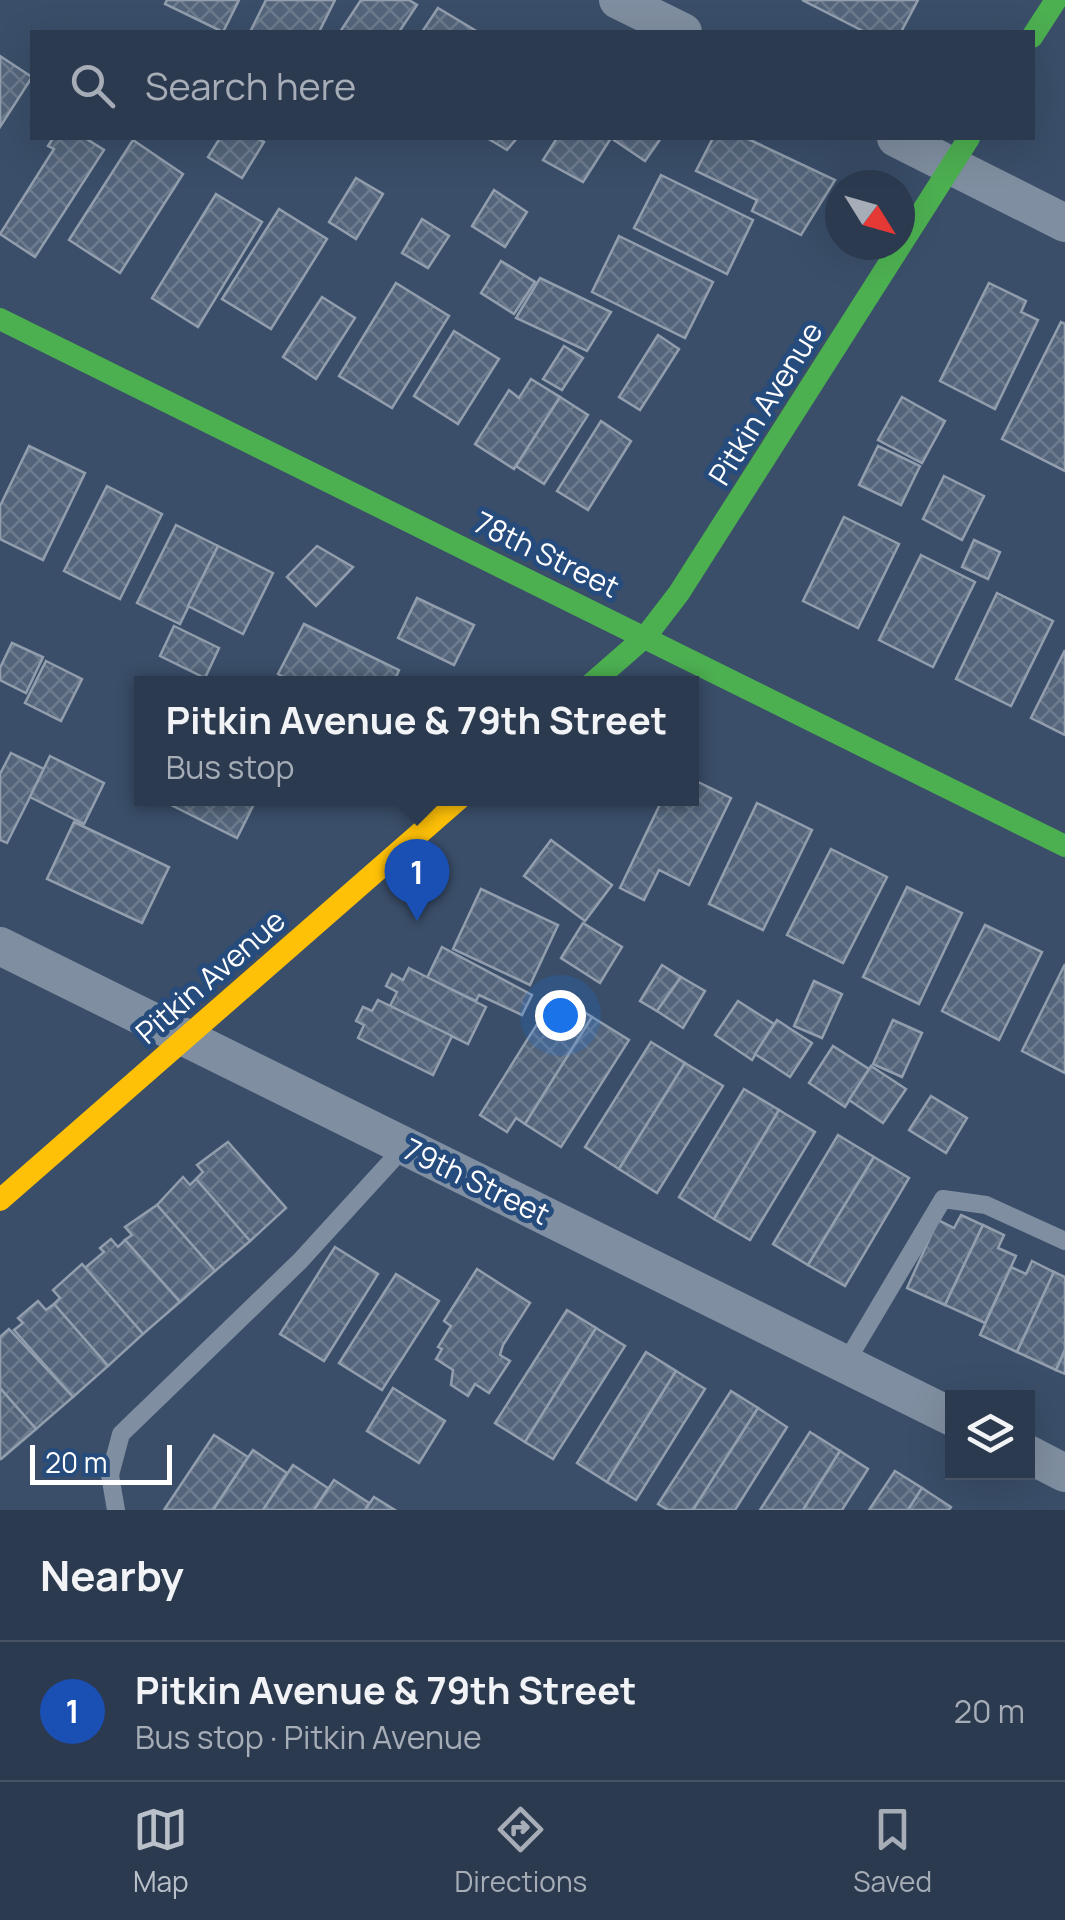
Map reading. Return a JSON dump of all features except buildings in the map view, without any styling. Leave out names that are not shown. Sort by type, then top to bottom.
[{"type":"street","points":[[618,0],[680,30]]},
{"type":"street","points":[[1035,32],[1056,0]]},
{"type":"street","points":[[906,140],[960,151],[1065,223]]},
{"type":"street","name":"Pitkin Avenue","points":[[600,676],[646,636],[679,593],[960,151]]},
{"type":"street","name":"78th Street","points":[[0,319],[1065,846]]},
{"type":"street","name":"Pitkin Avenue","points":[[0,1200],[451,806]]},
{"type":"street","name":"79th Street","points":[[0,946],[945,1414]]},
{"type":"street","points":[[1035,1458],[1065,1473]]},
{"type":"lane","points":[[116,1510],[110,1474],[121,1434],[300,1261],[406,1146]]},
{"type":"lane","points":[[845,1364],[943,1198],[986,1204],[1065,1241]]},
{"type":"traffic: fast","points":[[1035,32],[1056,0]]},
{"type":"traffic: fast","points":[[600,676],[646,636],[679,593],[968,140]]},
{"type":"traffic: fast","points":[[0,319],[1065,846]]},
{"type":"traffic: slow","points":[[0,1200],[451,806]]},
{"type":"place","name":"Pitkin Avenue & 79th Street","points":[[417,921]]}]
